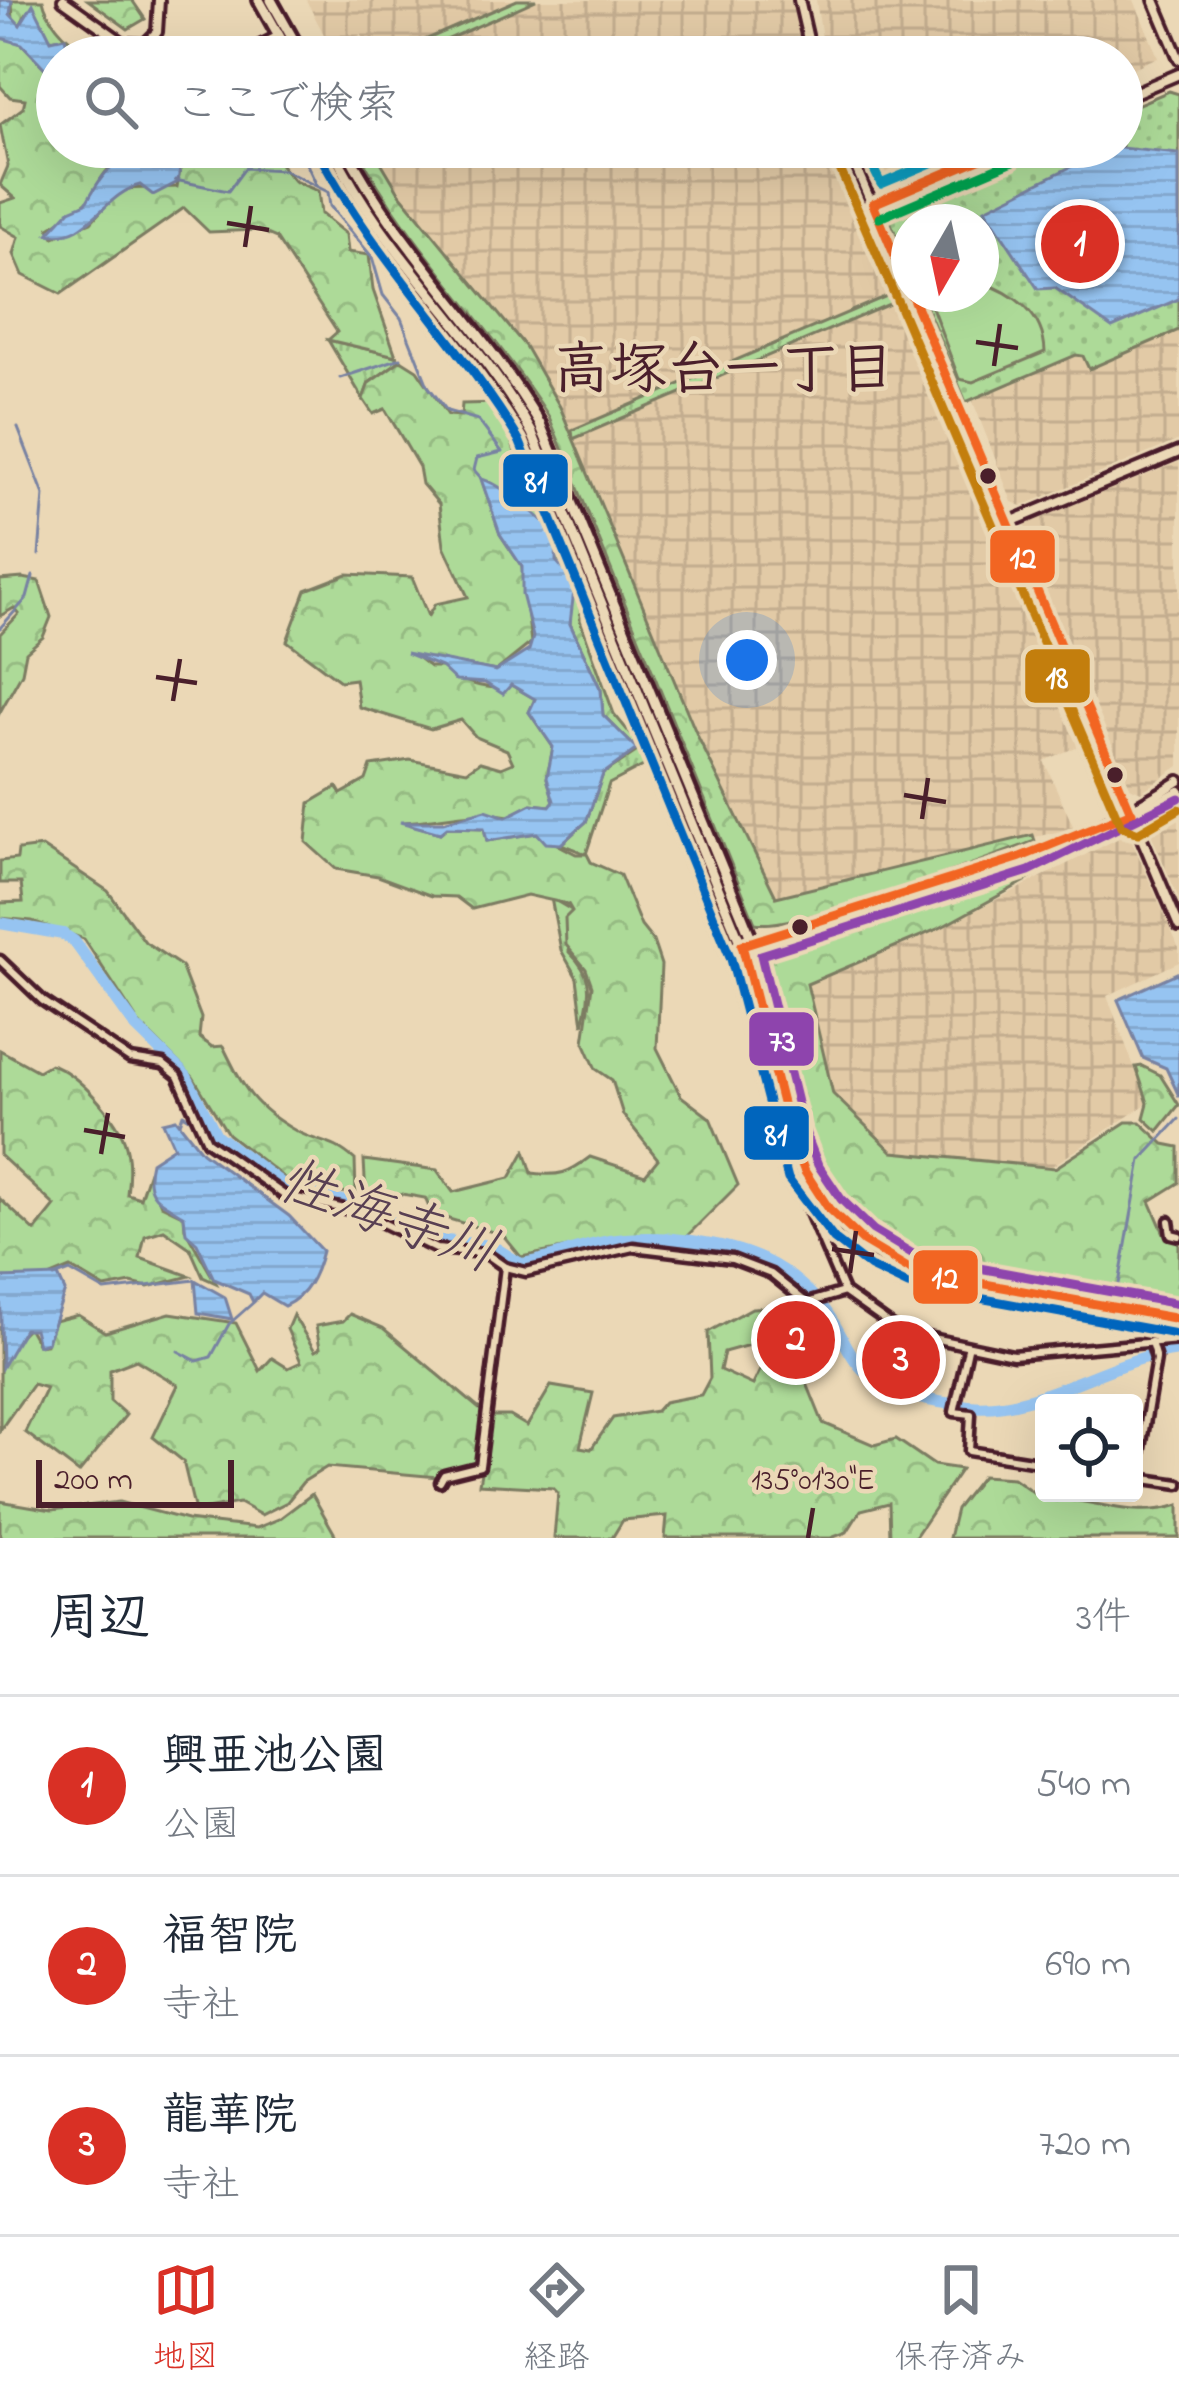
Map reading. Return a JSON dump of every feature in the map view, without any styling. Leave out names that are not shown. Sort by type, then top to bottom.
[{"type":"main road","points":[[259,0],[280,35]]},
{"type":"main road","points":[[271,0],[291,36]]},
{"type":"main road","points":[[344,168],[366,205],[505,384],[532,433],[749,948],[802,1172],[844,1228],[878,1254],[913,1271],[1179,1318]]},
{"type":"main road","points":[[358,168],[396,229],[506,367],[540,424],[749,948],[808,1155],[824,1184],[880,1242],[911,1259],[957,1272],[1179,1307]]},
{"type":"street","points":[[62,0],[114,36]]},
{"type":"street","points":[[153,36],[159,0]]},
{"type":"street","points":[[799,0],[807,36]]},
{"type":"street","points":[[1154,0],[1179,59]]},
{"type":"street","points":[[1143,89],[1179,74]]},
{"type":"street","points":[[857,168],[891,247]]},
{"type":"street","points":[[873,204],[958,168]]},
{"type":"street","points":[[918,312],[1179,926]]},
{"type":"street","points":[[1008,523],[1179,452]]},
{"type":"street","points":[[1133,816],[1179,781]]},
{"type":"street","points":[[1179,791],[1021,866],[731,954],[786,1157],[844,1292],[899,1330],[968,1349],[1044,1357],[1179,1340]]},
{"type":"street","points":[[0,960],[43,1001],[130,1059],[163,1064],[178,1076],[207,1141],[284,1195],[362,1213],[436,1249],[485,1253],[505,1267],[526,1272],[633,1247],[749,1263],[807,1303],[844,1292]]},
{"type":"street","points":[[1169,1221],[1171,1234],[1179,1236]]},
{"type":"street","points":[[440,1482],[444,1475],[480,1466],[505,1267]]},
{"type":"street","points":[[1143,1433],[1156,1359],[1152,1344]]},
{"type":"street","points":[[968,1349],[954,1412],[971,1414],[969,1451],[1035,1462]]},
{"type":"street","points":[[1143,1479],[1179,1484]]},
{"type":"shaded area","points":[[306,0],[517,0],[434,36],[325,36]]},
{"type":"shaded area","points":[[536,0],[793,0],[801,36],[455,36]]},
{"type":"shaded area","points":[[816,0],[1134,0],[1158,57],[1143,64],[1143,36],[822,36]]},
{"type":"shaded area","points":[[385,168],[846,168],[891,280],[891,294],[572,430],[525,346],[400,194]]},
{"type":"shaded area","points":[[875,168],[908,168],[881,180]]},
{"type":"shaded area","points":[[891,303],[891,312],[904,312],[1090,741],[1044,761],[1074,828],[776,897],[697,735],[573,439]]},
{"type":"shaded area","points":[[1179,330],[1179,440],[1022,506],[1012,502],[972,399],[1076,355],[1083,356],[1090,369]]},
{"type":"shaded area","points":[[1179,462],[1179,766],[1141,792],[1130,787],[1023,537],[1026,524]]},
{"type":"shaded area","points":[[1179,803],[1179,899],[1149,829],[1154,819]]},
{"type":"shaded area","points":[[1119,838],[1132,841],[1179,948],[1179,962],[1107,996],[1148,1103],[1052,1166],[893,1152],[833,1094],[807,984],[940,928]]},
{"type":"green space","points":[[12,0],[43,0],[66,36],[47,36],[26,14],[20,25],[13,20]]},
{"type":"green space","points":[[88,0],[132,0],[145,19],[128,29]]},
{"type":"green space","points":[[517,0],[536,0],[455,36],[434,36]]},
{"type":"green space","points":[[0,35],[22,44],[36,59],[36,168],[110,168],[87,202],[49,228],[54,237],[91,222],[121,189],[177,187],[180,168],[283,168],[294,181],[318,191],[321,214],[346,234],[348,252],[369,255],[373,290],[396,356],[328,340],[337,332],[276,238],[258,230],[209,232],[184,208],[61,294],[23,275],[14,254],[19,237],[0,226],[0,203],[15,198],[0,185],[8,166],[0,125],[23,108],[25,99],[10,97],[0,86]]},
{"type":"green space","points":[[1169,91],[1179,94],[1179,330],[1089,369],[1083,356],[1076,355],[966,402],[928,312],[999,312],[999,204],[898,204],[985,168],[1143,168],[1143,102]]},
{"type":"green space","points":[[368,168],[385,168],[400,194],[525,346],[560,407],[697,735],[776,897],[1033,835],[1035,841],[848,905],[777,923],[755,923],[549,417]]},
{"type":"green space","points":[[999,290],[1005,292],[1033,316],[1045,352],[973,382],[959,379],[934,312],[999,312]]},
{"type":"green space","points":[[891,294],[891,303],[573,439],[572,430]]},
{"type":"green space","points":[[328,340],[401,360],[369,383],[363,399]]},
{"type":"green space","points":[[401,360],[417,370],[448,415],[461,416],[462,404],[498,403],[534,507],[554,523],[562,538],[581,594],[580,620],[614,714],[642,748],[637,749],[603,715],[601,690],[570,624],[573,577],[556,561],[555,530],[482,481],[500,534],[522,567],[531,643],[496,671],[416,656],[430,667],[441,667],[474,684],[511,685],[535,699],[529,712],[553,747],[547,778],[554,801],[550,806],[532,804],[509,816],[470,814],[403,822],[440,833],[447,827],[484,828],[487,841],[536,833],[576,854],[587,854],[591,862],[620,875],[661,965],[657,1048],[681,1096],[710,1118],[738,1185],[685,1238],[640,1234],[521,1257],[503,1235],[432,1214],[425,1198],[402,1194],[372,1201],[366,1197],[364,1160],[437,1170],[453,1192],[510,1178],[525,1151],[532,1173],[541,1174],[563,1172],[590,1157],[645,1175],[658,1159],[623,1115],[612,1080],[596,1069],[584,1042],[592,986],[586,969],[566,945],[565,918],[572,911],[568,904],[527,895],[472,909],[456,897],[432,896],[378,876],[336,869],[306,842],[310,803],[337,787],[341,794],[366,780],[371,766],[410,760],[467,771],[480,762],[501,768],[513,763],[507,750],[476,737],[461,720],[431,729],[359,707],[355,679],[340,681],[287,641],[306,590],[347,574],[412,577],[428,616],[435,604],[468,597],[444,546],[439,504],[422,484],[419,467],[385,409],[373,414],[363,399],[369,383]]},
{"type":"green space","points":[[0,580],[39,581],[51,617],[43,637],[26,652],[22,673],[0,712],[0,634],[19,614],[14,608],[0,616]]},
{"type":"green space","points":[[642,748],[651,762],[609,784],[586,854],[561,844],[586,822],[603,774]]},
{"type":"green space","points":[[42,847],[108,891],[145,942],[181,966],[201,1018],[199,1037],[212,1047],[223,1046],[243,1084],[269,1113],[355,1160],[356,1194],[293,1185],[228,1134],[193,1077],[139,1023],[84,939],[32,921],[0,918],[0,903],[23,902],[21,883],[0,883],[0,861],[17,859],[18,850]]},
{"type":"green space","points":[[1062,861],[940,928],[807,984],[833,1094],[893,1152],[1055,1168],[1126,1122],[1140,1122],[1164,1144],[1179,1147],[1179,1183],[1150,1201],[1166,1238],[1179,1241],[1179,1298],[980,1268],[906,1248],[882,1236],[832,1184],[814,1151],[795,1096],[762,955]]},
{"type":"green space","points":[[551,898],[573,911],[569,952],[583,969],[588,985],[583,1025],[577,978],[561,950]]},
{"type":"green space","points":[[0,1050],[38,1071],[50,1064],[61,1069],[96,1098],[126,1146],[127,1194],[140,1198],[148,1174],[161,1205],[184,1216],[185,1229],[216,1283],[203,1277],[190,1248],[164,1230],[145,1236],[140,1258],[190,1276],[148,1287],[131,1283],[105,1288],[71,1268],[42,1280],[0,1278],[0,1199],[35,1231],[55,1206],[0,1155]]},
{"type":"green space","points":[[1136,1067],[1160,1075],[1179,1105],[1158,1131],[1144,1118],[1148,1103]]},
{"type":"green space","points":[[769,1307],[760,1342],[724,1352],[720,1370],[753,1385],[762,1366],[804,1376],[823,1423],[874,1445],[896,1439],[934,1465],[961,1469],[914,1538],[890,1538],[889,1503],[861,1510],[847,1532],[831,1538],[665,1538],[667,1516],[623,1520],[612,1538],[554,1538],[558,1493],[553,1488],[479,1484],[491,1416],[510,1416],[527,1426],[551,1386],[593,1393],[580,1447],[591,1449],[613,1418],[656,1411],[664,1402],[701,1395],[710,1378],[708,1332],[752,1308]]},
{"type":"green space","points":[[170,1313],[236,1323],[260,1371],[272,1358],[288,1368],[301,1362],[287,1329],[293,1315],[315,1351],[320,1348],[316,1326],[343,1321],[350,1314],[383,1328],[483,1412],[477,1463],[438,1477],[327,1467],[303,1482],[287,1502],[261,1515],[239,1503],[195,1511],[183,1461],[153,1437],[178,1385],[136,1360],[110,1370],[110,1401],[126,1415],[79,1473],[25,1432],[46,1388],[33,1384],[0,1430],[0,1356],[28,1327],[38,1345],[46,1344],[54,1321],[78,1315],[105,1332]]},
{"type":"green space","points":[[982,1476],[1013,1478],[1035,1493],[1035,1502],[1143,1510],[1179,1505],[1179,1538],[949,1538],[956,1509]]},
{"type":"green space","points":[[312,1494],[337,1538],[0,1538],[0,1501],[52,1510],[119,1502],[187,1520],[257,1528],[279,1519]]},
{"type":"water","points":[[0,0],[12,0],[10,14],[20,25],[33,4],[49,36],[36,36],[36,59],[22,44],[1,38]]},
{"type":"water","points":[[1143,150],[1179,154],[1179,299],[1112,328],[1055,288],[1038,289],[999,230],[999,204],[995,204],[1068,168],[1143,168]]},
{"type":"water","points":[[112,168],[180,168],[178,182],[153,195],[140,185],[74,231],[48,234],[70,210],[86,203]]},
{"type":"water","points":[[481,479],[510,494],[557,533],[556,561],[575,582],[570,624],[601,690],[603,715],[637,749],[603,774],[586,822],[561,844],[546,843],[537,833],[487,841],[484,828],[447,827],[440,833],[400,822],[443,822],[486,810],[506,817],[532,804],[550,806],[554,801],[547,778],[553,747],[529,712],[535,699],[511,685],[503,694],[485,683],[456,681],[441,667],[406,653],[496,671],[529,650],[533,637],[522,594],[522,567],[500,534]]},
{"type":"water","points":[[1177,973],[1179,1096],[1166,1068],[1143,1058],[1118,1000]]},
{"type":"water","points":[[176,1119],[202,1152],[289,1216],[322,1251],[309,1283],[292,1302],[284,1306],[262,1293],[253,1302],[249,1294],[214,1279],[197,1243],[186,1233],[184,1216],[152,1191],[151,1162],[174,1147],[163,1122]]},
{"type":"water","points":[[58,1276],[65,1291],[47,1342],[38,1345],[34,1329],[24,1329],[2,1367],[0,1278]]},
{"type":"water","points":[[195,1280],[225,1297],[232,1319],[198,1313]]},
{"type":"waterway","points":[[175,180],[228,191],[245,168],[284,170],[328,192],[330,206],[372,257],[383,295],[401,318],[428,386],[447,411],[478,420],[502,452],[477,458],[474,470],[482,479]]},
{"type":"waterway","points":[[309,168],[316,184]]},
{"type":"waterway","points":[[340,378],[401,358]]},
{"type":"waterway","points":[[18,428],[44,495],[39,555]]},
{"type":"waterway","points":[[0,628],[27,598],[33,576]]},
{"type":"waterway","name":"性海寺川","points":[[0,923],[63,934],[74,941],[136,1027],[186,1076],[216,1135],[285,1186],[370,1208],[410,1232],[492,1246],[521,1264],[628,1239],[688,1240],[746,1253],[782,1271],[810,1293],[873,1378],[906,1394],[945,1403],[994,1406],[1020,1402],[1126,1363],[1179,1350]]},
{"type":"waterway","points":[[180,1123],[183,1114],[193,1120]]},
{"type":"waterway","points":[[1119,1284],[1141,1160],[1179,1119]]},
{"type":"waterway","points":[[54,1277],[70,1271],[105,1291],[195,1280]]},
{"type":"waterway","points":[[178,1351],[197,1361],[211,1357],[229,1324],[255,1301]]},
{"type":"transit line","name":"81","points":[[327,168],[365,228],[519,440],[731,959],[788,1179],[834,1239],[870,1267],[908,1285],[1176,1334]]},
{"type":"transit line","name":"18","points":[[840,168],[891,287]]},
{"type":"transit line","points":[[873,168],[881,184],[919,168]]},
{"type":"transit line","name":"12","points":[[873,204],[958,168]]},
{"type":"transit line","points":[[879,218],[997,168]]},
{"type":"transit line","name":"12","points":[[873,204],[891,247]]},
{"type":"transit line","name":"18","points":[[902,312],[1121,826],[1138,833],[1179,809]]},
{"type":"transit line","name":"12","points":[[919,312],[1134,819]]},
{"type":"transit line","name":"73","points":[[1179,798],[1029,871],[761,955],[803,1127],[818,1165],[841,1199],[873,1230],[918,1257],[1179,1304]]},
{"type":"transit line","name":"12","points":[[742,945],[1018,858],[1132,812]]},
{"type":"transit line","name":"12","points":[[742,945],[789,1131],[805,1172],[829,1209],[864,1242],[913,1271],[1179,1319]]},
{"type":"place","name":"興亜池公園","points":[[1080,244]]},
{"type":"place","name":"福智院","points":[[796,1340]]},
{"type":"place","name":"龍華院","points":[[901,1360]]},
{"type":"district","name":"高塚台一丁目","points":[[724,367]]}]
